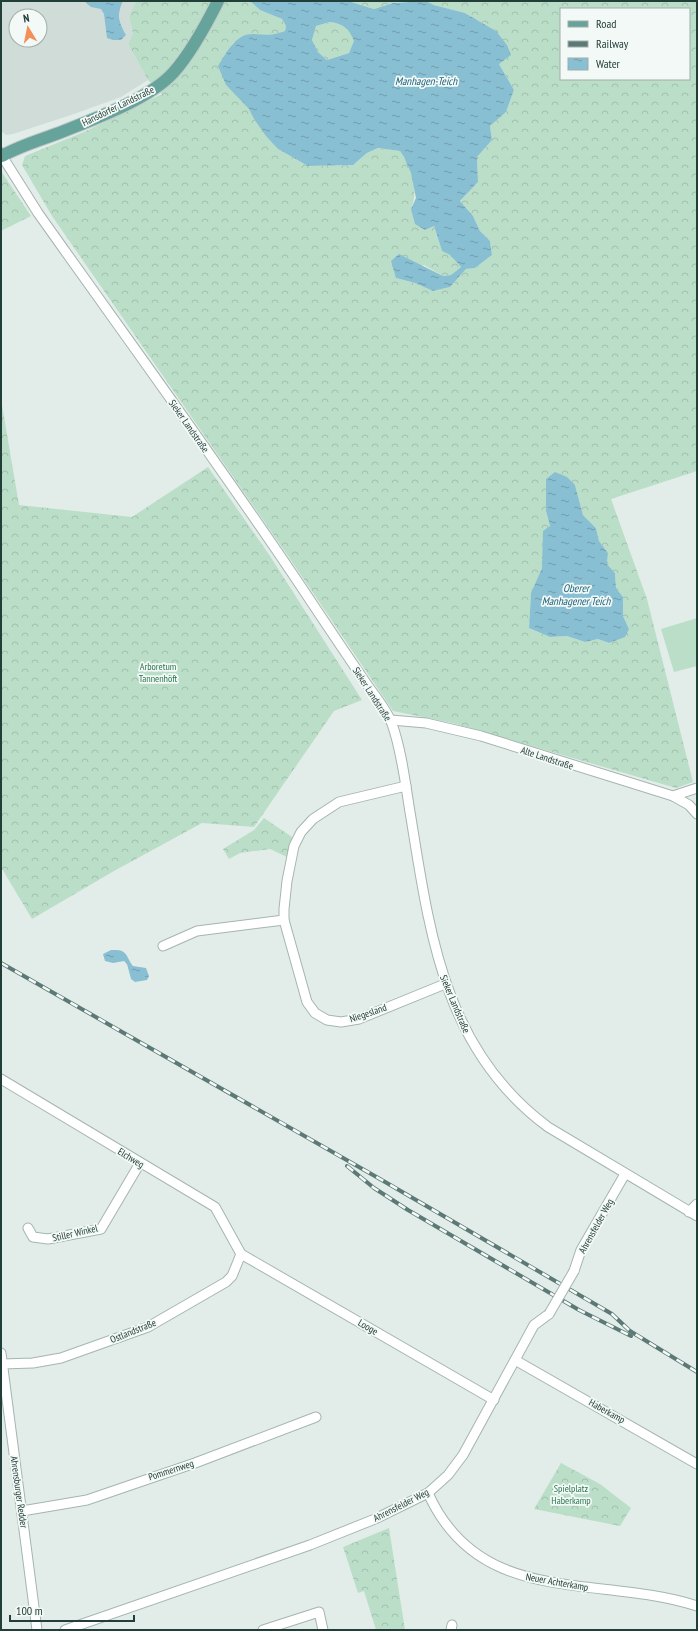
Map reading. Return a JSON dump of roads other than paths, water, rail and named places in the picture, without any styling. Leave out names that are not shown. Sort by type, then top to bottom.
[{"type":"main road","name":"Hansdorfer Landstraße","points":[[2,155],[100,116],[146,94],[174,72],[201,34],[218,1]]},
{"type":"street","name":"Sieker Landstraße","points":[[2,155],[38,213],[273,544],[391,720],[406,786],[427,916],[445,984],[464,1026],[482,1060],[504,1089],[526,1111],[548,1127],[693,1214]]},
{"type":"street","name":"Alte Landstraße","points":[[391,720],[426,723],[481,736],[673,796],[689,805],[697,814]]},
{"type":"street","name":"Niegesland","points":[[406,786],[339,802],[312,819],[301,832],[294,846],[287,881],[284,920],[307,1002],[315,1013],[327,1020],[341,1022],[359,1019],[445,984]]},
{"type":"street","points":[[673,796],[697,788]]},
{"type":"street","points":[[162,946],[197,932],[284,920]]},
{"type":"street","name":"Elchweg","points":[[1,1079],[215,1207],[241,1254]]},
{"type":"street","name":"Stiller Winkel","points":[[28,1228],[33,1237],[48,1239],[101,1229],[140,1163]]},
{"type":"street","name":"Ahrensfelder Weg","points":[[64,1630],[310,1545],[374,1520],[428,1494],[448,1475],[463,1455],[534,1324],[549,1314],[574,1271],[581,1250],[625,1174]]},
{"type":"street","points":[[693,1214],[697,1204]]},
{"type":"street","name":"Ostlandstraße","points":[[2,1364],[33,1363],[61,1358],[148,1327],[226,1282],[232,1276],[241,1254]]},
{"type":"street","name":"Looge","points":[[241,1254],[494,1400]]},
{"type":"street","name":"Ahrensburger Redder","points":[[1,1353],[37,1630]]},
{"type":"street","name":"Haberkamp","points":[[515,1360],[697,1464]]},
{"type":"street","name":"Pommernweg","points":[[22,1511],[87,1500],[316,1417]]},
{"type":"street","name":"Neuer Achterkamp","points":[[428,1494],[436,1511],[450,1532],[468,1548],[510,1572],[529,1579],[566,1586],[653,1596],[697,1606]]},
{"type":"street","points":[[263,1630],[319,1612],[322,1630]]},
{"type":"water","points":[[84,1],[123,1],[119,18],[126,35],[121,40],[107,38],[104,14],[101,9],[91,7]]},
{"type":"water","name":"Manhagen-Teich","points":[[250,1],[348,1],[374,9],[393,3],[426,1],[434,5],[465,13],[496,31],[507,45],[511,55],[499,64],[514,90],[506,112],[490,126],[492,140],[477,157],[478,182],[460,201],[473,216],[480,231],[490,241],[492,255],[475,268],[466,269],[450,287],[433,291],[415,283],[396,278],[391,261],[399,254],[443,276],[451,275],[461,267],[450,255],[442,251],[434,226],[425,230],[415,224],[411,209],[416,198],[411,173],[400,151],[378,148],[367,153],[353,165],[308,166],[278,149],[266,136],[249,109],[226,85],[218,66],[228,50],[237,40],[247,35],[270,35],[285,31],[286,26],[282,19],[260,10]],"holes":[[[330,22],[345,27],[354,41],[349,53],[327,60],[318,52],[312,40],[316,26]]]},
{"type":"water","name":"Oberer Manhagener Teich","points":[[555,472],[567,477],[575,485],[583,515],[596,528],[599,541],[608,553],[607,564],[615,573],[616,588],[623,597],[623,616],[629,629],[625,637],[609,643],[598,639],[585,642],[567,636],[550,637],[529,628],[531,593],[542,568],[543,531],[550,526],[546,511],[546,479]]},
{"type":"water","points":[[111,950],[123,952],[133,966],[146,968],[149,976],[147,980],[135,982],[131,979],[127,964],[124,961],[113,963],[105,961],[103,954]]},
{"type":"railway","points":[[1,963],[380,1179],[612,1314],[630,1331],[697,1372]]},
{"type":"railway","points":[[347,1166],[374,1188],[408,1210],[579,1310],[631,1336]]},
{"type":"park label","name":"Arboretum Tannenhöft","points":[[158,672]]},
{"type":"park label","name":"Spielplatz Haberkamp","points":[[571,1494]]}]
